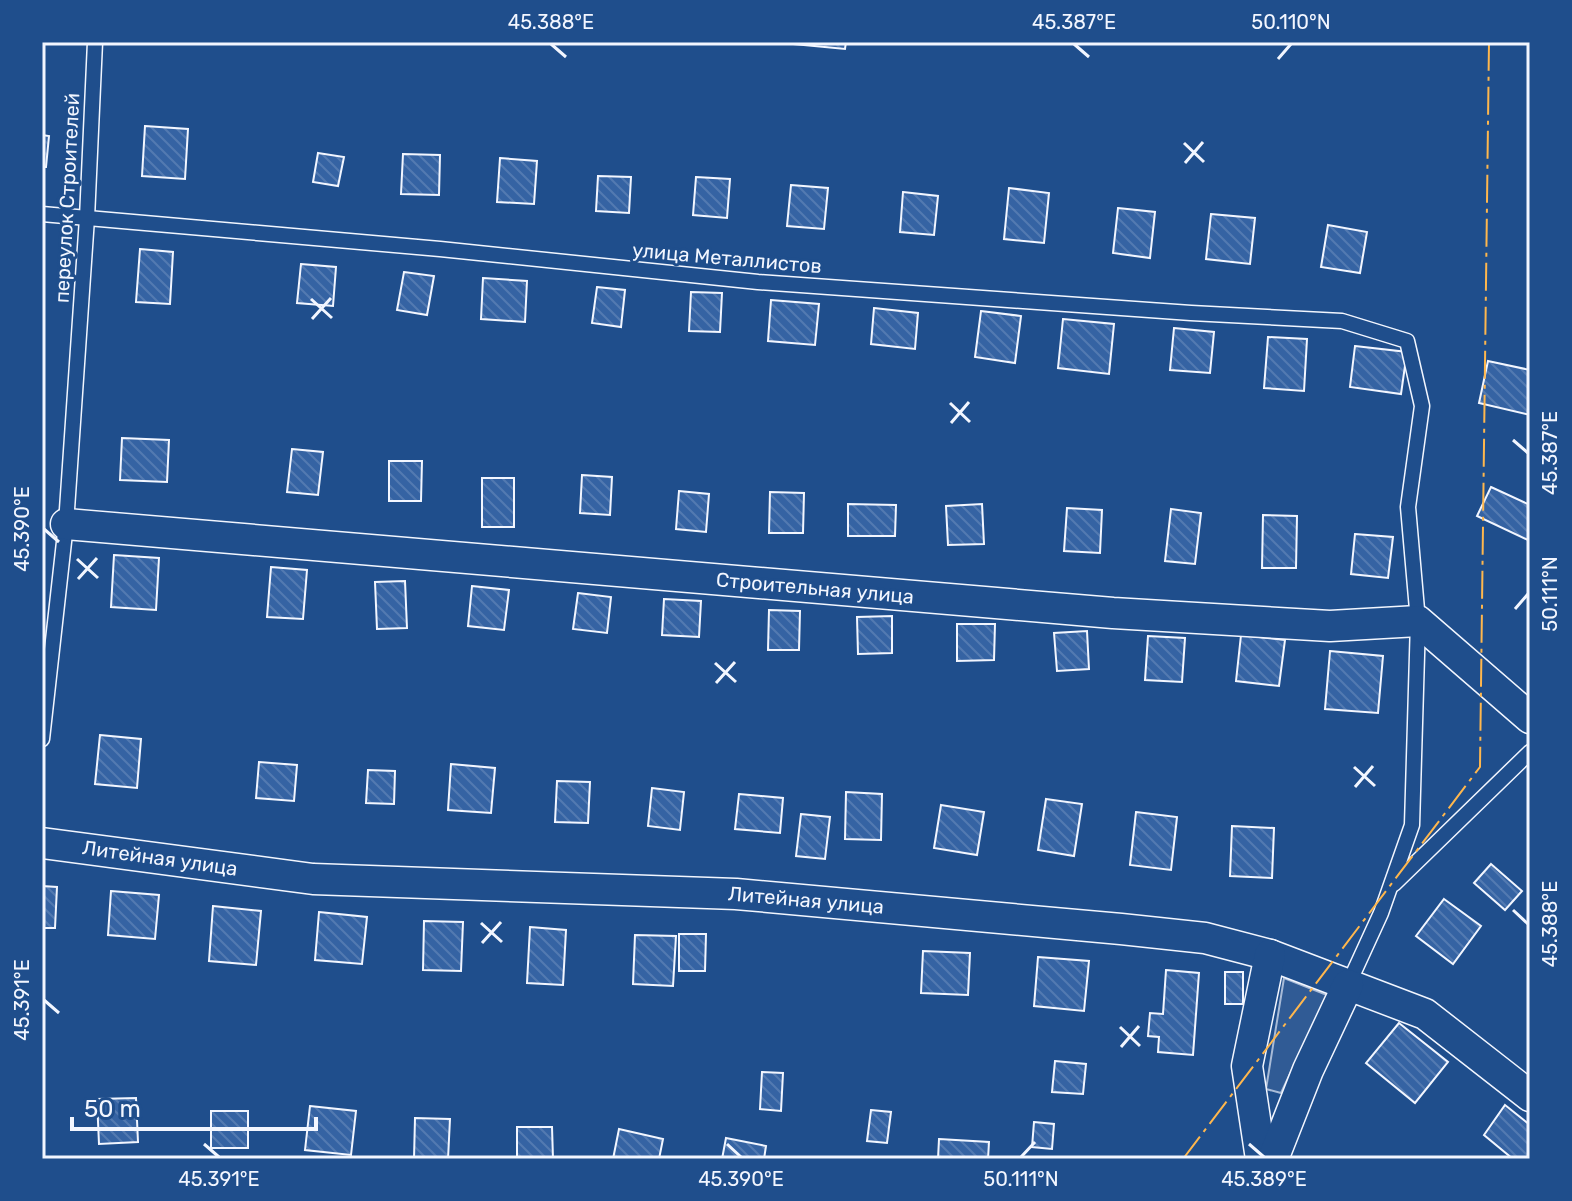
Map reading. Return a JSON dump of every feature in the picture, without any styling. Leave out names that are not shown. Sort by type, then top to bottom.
[{"type":"street","name":"Строительная улица","points":[[66,524],[1113,613],[1330,626],[1418,621]]},
{"type":"street","points":[[1418,621],[1530,718]]},
{"type":"street","name":"Литейная улица","points":[[42,843],[313,879],[736,894],[1205,938],[1270,955],[1425,1014],[1530,1096]]},
{"type":"street","points":[[1261,1159],[1247,1066],[1270,955]]},
{"type":"street","points":[[1273,1159],[1308,1070],[1348,985]]},
{"type":"lane","name":"переулок Строителей","points":[[42,739],[66,524],[87,218],[95,42]]},
{"type":"lane","name":"улица Металлистов","points":[[42,214],[440,249],[758,282],[1342,321],[1407,341],[1422,406],[1408,507],[1418,621]]},
{"type":"lane","points":[[1348,985],[1391,888],[1412,825],[1418,621]]},
{"type":"lane","points":[[1391,888],[1530,752]]},
{"type":"shaded area","points":[[1284,978],[1327,995],[1281,1093],[1266,1089]]},
{"type":"building","points":[[794,42],[846,42],[845,49]]},
{"type":"building","points":[[145,126],[188,129],[185,179],[142,176]]},
{"type":"building","points":[[42,135],[49,136],[46,167],[42,167]]},
{"type":"building","points":[[318,153],[344,157],[338,186],[313,182]]},
{"type":"building","points":[[403,154],[440,155],[439,195],[401,194]]},
{"type":"building","points":[[500,158],[537,161],[534,204],[497,202]]},
{"type":"building","points":[[598,176],[631,177],[629,213],[596,211]]},
{"type":"building","points":[[696,177],[730,179],[727,218],[693,215]]},
{"type":"building","points":[[791,185],[828,188],[824,229],[787,226]]},
{"type":"building","points":[[1009,188],[1049,193],[1044,243],[1004,239]]},
{"type":"building","points":[[903,192],[938,196],[934,235],[900,232]]},
{"type":"building","points":[[1118,208],[1155,212],[1150,258],[1113,253]]},
{"type":"building","points":[[1211,214],[1255,218],[1250,264],[1206,259]]},
{"type":"building","points":[[1328,225],[1367,232],[1360,273],[1321,267]]},
{"type":"building","points":[[140,249],[173,252],[170,304],[136,302]]},
{"type":"building","points":[[301,264],[336,267],[333,306],[297,303]]},
{"type":"building","points":[[404,272],[434,276],[427,315],[397,310]]},
{"type":"building","points":[[483,278],[527,281],[525,322],[481,319]]},
{"type":"building","points":[[597,287],[625,290],[621,327],[592,323]]},
{"type":"building","points":[[691,292],[722,293],[720,332],[689,331]]},
{"type":"building","points":[[771,300],[819,304],[815,345],[768,341]]},
{"type":"building","points":[[874,308],[918,313],[915,349],[871,344]]},
{"type":"building","points":[[981,311],[1021,316],[1015,363],[975,357]]},
{"type":"building","points":[[1063,319],[1114,324],[1109,374],[1058,368]]},
{"type":"building","points":[[1174,328],[1214,332],[1210,373],[1170,370]]},
{"type":"building","points":[[1268,337],[1307,339],[1304,391],[1264,388]]},
{"type":"building","points":[[1355,346],[1407,352],[1401,394],[1350,387]]},
{"type":"building","points":[[1488,361],[1530,370],[1530,415],[1479,403]]},
{"type":"building","points":[[122,438],[169,440],[167,482],[120,480]]},
{"type":"building","points":[[292,449],[323,452],[318,495],[287,492]]},
{"type":"building","points":[[389,461],[422,461],[421,501],[389,501]]},
{"type":"building","points":[[582,475],[612,477],[610,515],[580,513]]},
{"type":"building","points":[[482,478],[514,478],[514,527],[482,527]]},
{"type":"building","points":[[1491,487],[1530,505],[1530,541],[1477,516]]},
{"type":"building","points":[[679,491],[709,494],[706,532],[676,529]]},
{"type":"building","points":[[770,492],[804,493],[803,533],[769,533]]},
{"type":"building","points":[[848,504],[896,505],[895,536],[848,536]]},
{"type":"building","points":[[982,504],[984,544],[948,545],[946,506]]},
{"type":"building","points":[[1067,508],[1102,510],[1100,553],[1064,551]]},
{"type":"building","points":[[1171,509],[1201,513],[1195,564],[1165,561]]},
{"type":"building","points":[[1263,515],[1297,516],[1296,568],[1262,568]]},
{"type":"building","points":[[1355,534],[1393,537],[1388,578],[1351,574]]},
{"type":"building","points":[[114,555],[159,558],[156,610],[111,607]]},
{"type":"building","points":[[271,567],[307,570],[303,619],[267,617]]},
{"type":"building","points":[[405,581],[407,628],[377,629],[375,582]]},
{"type":"building","points":[[472,586],[509,590],[504,630],[468,626]]},
{"type":"building","points":[[578,593],[611,597],[607,633],[573,629]]},
{"type":"building","points":[[664,599],[701,601],[699,637],[662,635]]},
{"type":"building","points":[[769,610],[800,611],[799,650],[768,650]]},
{"type":"building","points":[[892,616],[892,653],[858,654],[857,617]]},
{"type":"building","points":[[957,624],[995,624],[994,660],[957,661]]},
{"type":"building","points":[[1087,631],[1089,669],[1057,671],[1054,633]]},
{"type":"building","points":[[1241,635],[1285,640],[1279,686],[1236,681]]},
{"type":"building","points":[[1148,636],[1185,638],[1182,682],[1145,680]]},
{"type":"building","points":[[1330,651],[1383,656],[1378,713],[1325,709]]},
{"type":"building","points":[[100,735],[141,739],[137,788],[95,784]]},
{"type":"building","points":[[259,762],[297,765],[294,801],[256,798]]},
{"type":"building","points":[[451,764],[495,768],[491,813],[448,810]]},
{"type":"building","points":[[368,770],[395,771],[394,804],[366,803]]},
{"type":"building","points":[[557,781],[590,782],[588,823],[555,822]]},
{"type":"building","points":[[652,788],[684,792],[680,830],[648,826]]},
{"type":"building","points":[[846,792],[882,794],[881,840],[845,839]]},
{"type":"building","points":[[739,794],[783,798],[780,833],[735,829]]},
{"type":"building","points":[[1046,799],[1082,804],[1074,856],[1038,850]]},
{"type":"building","points":[[941,805],[984,812],[977,855],[934,848]]},
{"type":"building","points":[[1136,812],[1177,817],[1171,870],[1130,865]]},
{"type":"building","points":[[801,814],[830,817],[825,859],[796,856]]},
{"type":"building","points":[[1232,826],[1274,828],[1272,878],[1230,876]]},
{"type":"building","points":[[1491,864],[1522,891],[1505,910],[1474,883]]},
{"type":"building","points":[[42,886],[57,887],[55,928],[42,928]]},
{"type":"building","points":[[111,891],[159,895],[155,939],[108,935]]},
{"type":"building","points":[[1444,899],[1481,926],[1453,964],[1416,936]]},
{"type":"building","points":[[213,906],[261,911],[256,965],[209,961]]},
{"type":"building","points":[[319,912],[367,917],[362,964],[315,960]]},
{"type":"building","points":[[424,921],[463,922],[461,971],[423,970]]},
{"type":"building","points":[[530,927],[566,930],[563,985],[527,983]]},
{"type":"building","points":[[679,934],[706,934],[705,971],[679,971]]},
{"type":"building","points":[[635,935],[676,936],[673,986],[633,984]]},
{"type":"building","points":[[923,951],[970,953],[968,995],[921,993]]},
{"type":"building","points":[[1038,957],[1089,961],[1084,1011],[1034,1006]]},
{"type":"building","points":[[1166,970],[1199,973],[1193,1055],[1158,1052],[1159,1037],[1148,1036],[1150,1013],[1163,1014]]},
{"type":"building","points":[[1225,972],[1243,972],[1243,1004],[1225,1004]]},
{"type":"building","points":[[1399,1023],[1448,1062],[1415,1103],[1366,1063]]},
{"type":"building","points":[[1055,1061],[1086,1064],[1083,1094],[1052,1092]]},
{"type":"building","points":[[762,1072],[783,1073],[781,1111],[760,1109]]},
{"type":"building","points":[[136,1098],[138,1142],[99,1144],[97,1099]]},
{"type":"building","points":[[1505,1105],[1530,1125],[1530,1159],[1513,1159],[1484,1135]]},
{"type":"building","points":[[310,1106],[356,1111],[351,1155],[305,1150]]},
{"type":"building","points":[[871,1110],[891,1112],[887,1143],[867,1141]]},
{"type":"building","points":[[211,1111],[248,1111],[248,1148],[211,1148]]},
{"type":"building","points":[[415,1118],[450,1119],[448,1159],[414,1159]]},
{"type":"building","points":[[1034,1122],[1054,1124],[1052,1149],[1032,1147]]},
{"type":"building","points":[[517,1127],[552,1127],[553,1159],[517,1159]]},
{"type":"building","points":[[619,1129],[663,1139],[659,1159],[613,1159]]},
{"type":"building","points":[[726,1138],[766,1146],[764,1159],[722,1159]]},
{"type":"building","points":[[939,1139],[989,1142],[988,1159],[938,1159]]},
{"type":"power","points":[[1183,1159],[1480,767],[1489,42]]}]
